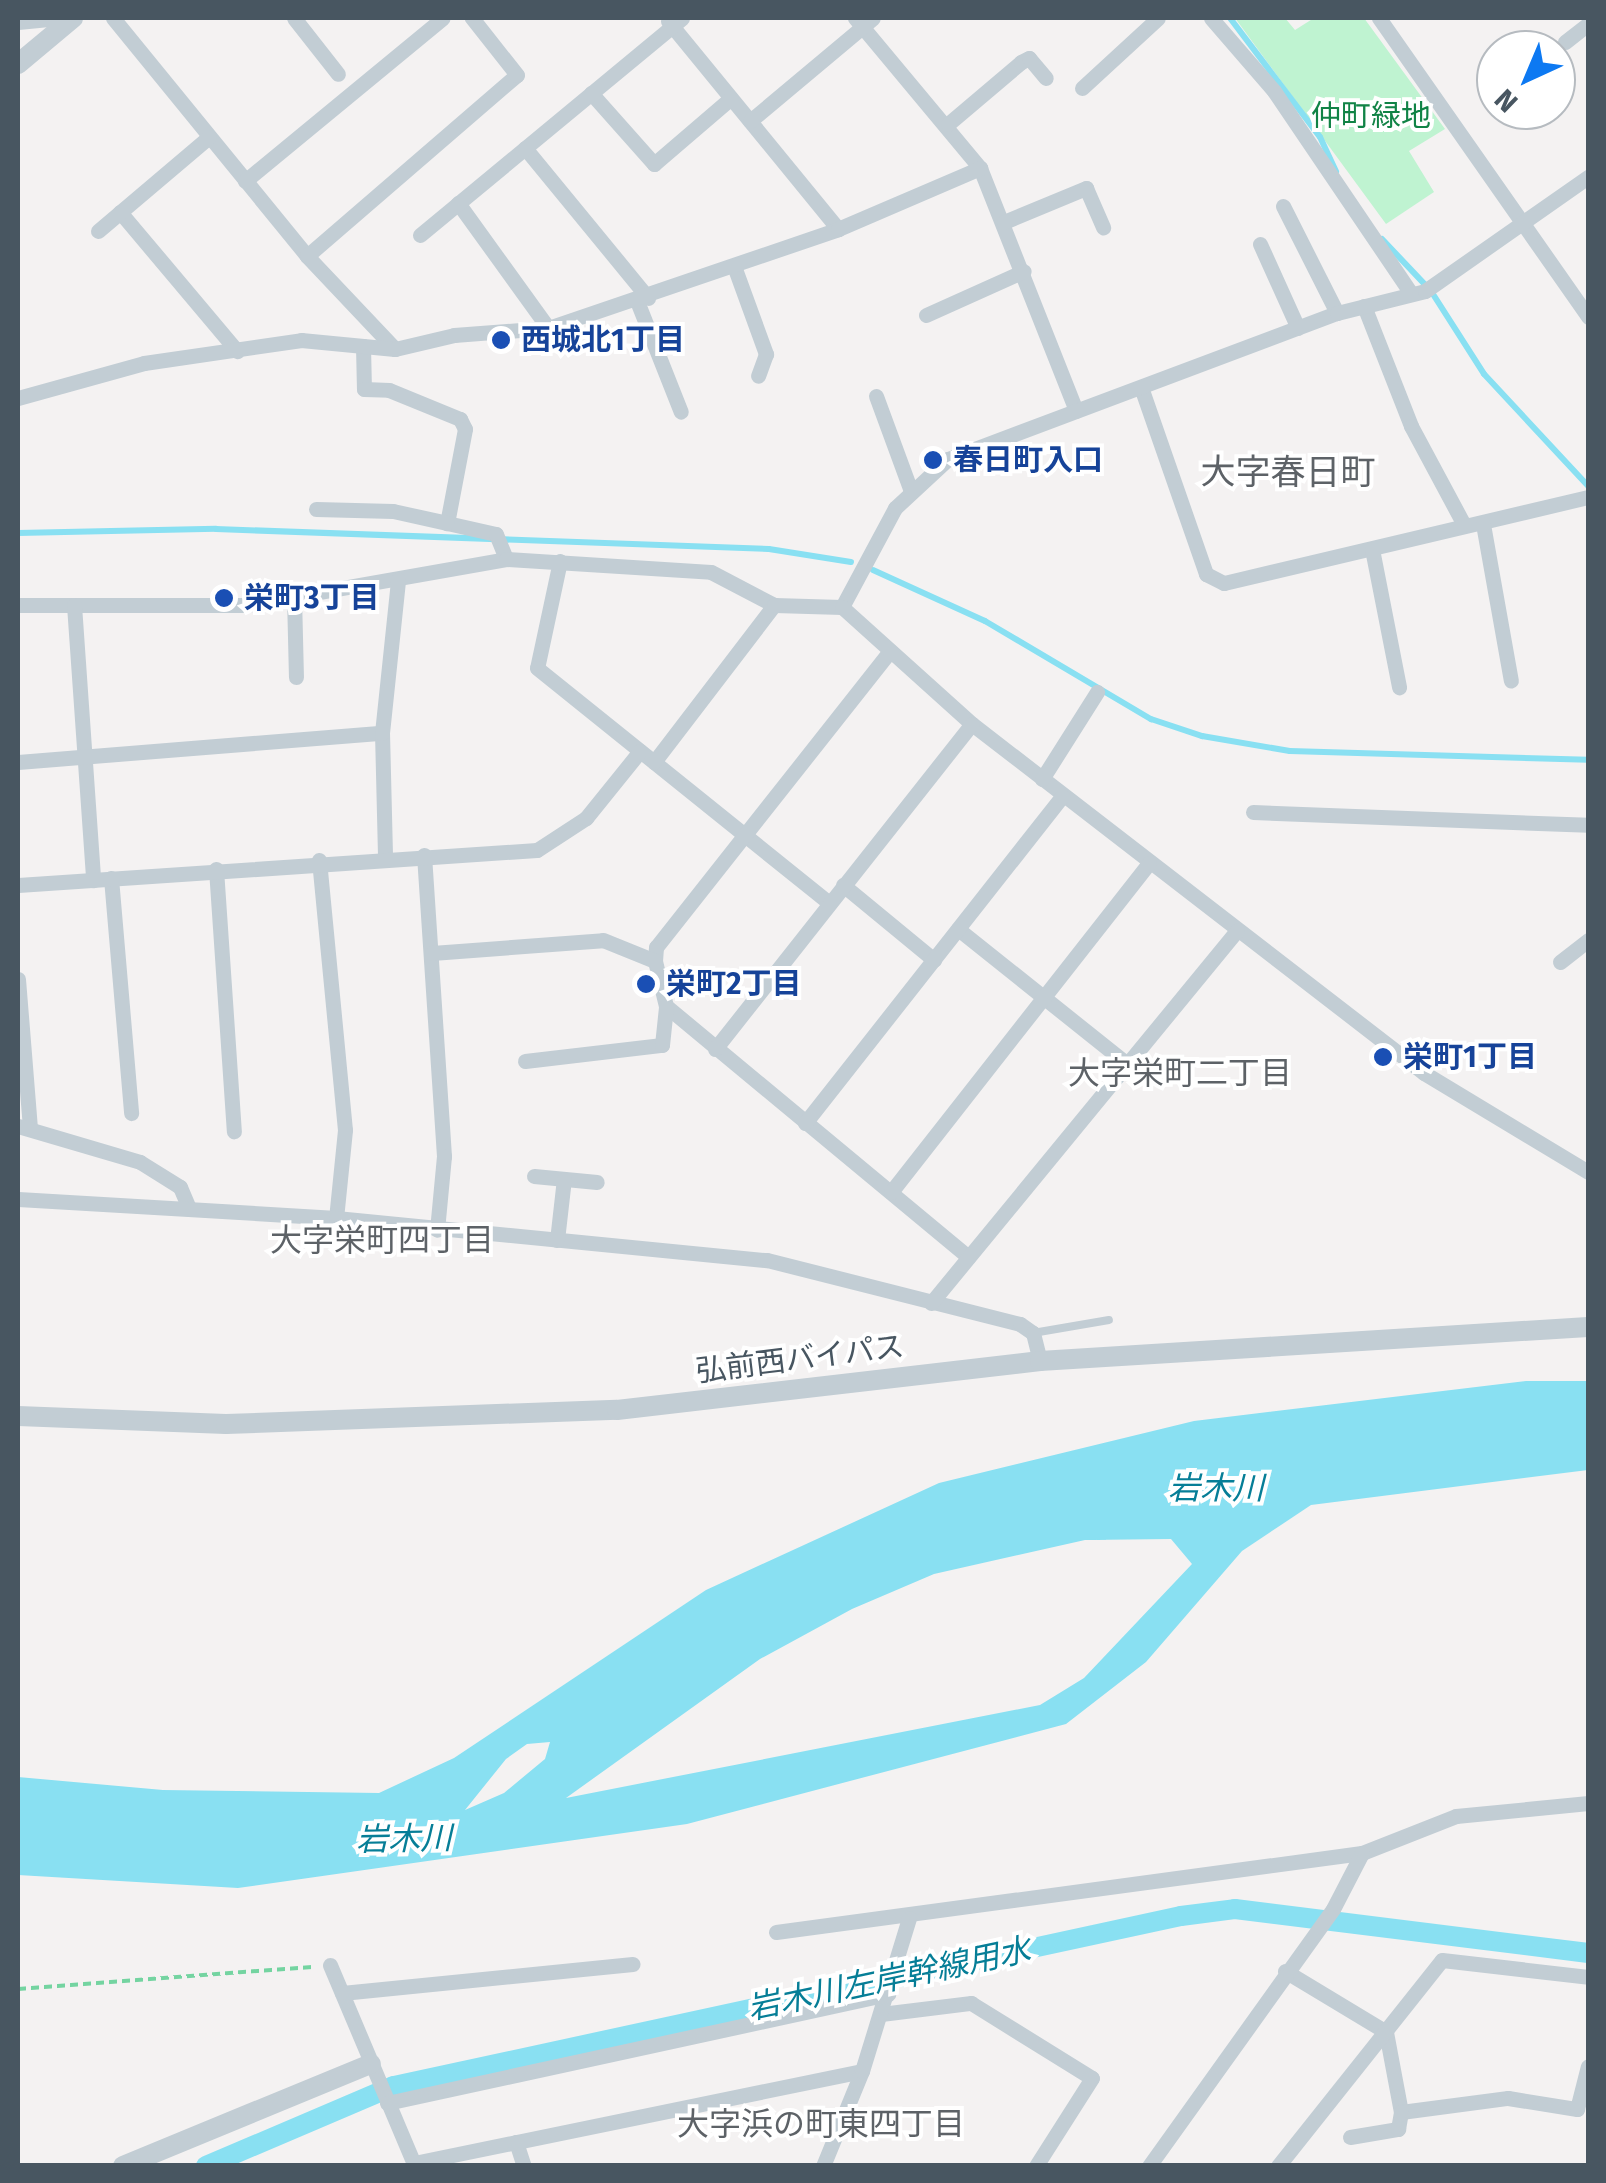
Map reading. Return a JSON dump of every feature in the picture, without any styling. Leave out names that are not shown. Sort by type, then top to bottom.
[{"type":"street","points":[[18,22],[59,18]]},
{"type":"street","points":[[18,64],[73,18]]},
{"type":"street","points":[[113,18],[307,256],[395,350]]},
{"type":"street","points":[[294,18],[338,74]]},
{"type":"street","points":[[245,181],[443,18]]},
{"type":"street","points":[[307,256],[517,76],[472,18]]},
{"type":"street","points":[[1082,88],[1158,18]]},
{"type":"street","points":[[1212,18],[1274,91],[1424,290]]},
{"type":"street","points":[[1379,18],[1588,318]]},
{"type":"street","points":[[420,235],[674,20],[731,98],[838,229]]},
{"type":"street","points":[[750,121],[863,21],[980,168],[1024,271],[1076,412]]},
{"type":"street","points":[[948,124],[1028,58],[1046,78]]},
{"type":"street","points":[[591,93],[654,164],[731,98]]},
{"type":"street","points":[[98,230],[209,136]]},
{"type":"street","points":[[525,148],[643,299],[681,412]]},
{"type":"street","points":[[18,398],[144,364],[301,340],[395,350],[454,334],[548,328],[643,299],[838,229],[980,168]]},
{"type":"street","points":[[842,607],[911,490],[948,459],[1142,390],[1337,313],[1424,290],[1588,177]]},
{"type":"street","points":[[1004,222],[1086,188],[1103,227]]},
{"type":"street","points":[[458,203],[548,328]]},
{"type":"street","points":[[1284,206],[1337,313]]},
{"type":"street","points":[[120,212],[237,351]]},
{"type":"street","points":[[1260,244],[1298,328]]},
{"type":"street","points":[[734,266],[766,354],[758,376]]},
{"type":"street","points":[[926,315],[1024,271]]},
{"type":"street","points":[[1364,306],[1411,426],[1464,525]]},
{"type":"street","points":[[363,346],[364,389],[388,390],[452,415],[465,429],[447,522]]},
{"type":"street","points":[[1142,390],[1206,574],[1248,581],[1588,497]]},
{"type":"street","points":[[876,396],[911,490]]},
{"type":"street","points":[[316,509],[393,511],[447,522],[502,547],[560,561],[711,572],[774,605],[842,607],[972,724],[1424,1073],[1588,1172]]},
{"type":"street","points":[[1483,524],[1510,681]]},
{"type":"street","points":[[18,605],[246,604],[398,580],[502,547]]},
{"type":"street","points":[[1372,549],[1399,687]]},
{"type":"street","points":[[560,561],[536,668],[829,904]]},
{"type":"street","points":[[385,855],[382,733],[398,580]]},
{"type":"street","points":[[294,596],[296,677]]},
{"type":"street","points":[[654,762],[774,605]]},
{"type":"street","points":[[74,606],[92,880]]},
{"type":"street","points":[[525,1062],[662,1044],[666,1006],[655,961],[656,947],[890,651]]},
{"type":"street","points":[[1042,779],[1097,692]]},
{"type":"street","points":[[715,1049],[972,724]]},
{"type":"street","points":[[18,762],[382,733]]},
{"type":"street","points":[[18,885],[385,855],[494,857],[564,838],[640,751]]},
{"type":"street","points":[[805,1123],[1062,796]]},
{"type":"street","points":[[1253,812],[1588,825]]},
{"type":"street","points":[[424,856],[444,1156],[437,1230]]},
{"type":"street","points":[[319,860],[344,1130],[336,1218]]},
{"type":"street","points":[[891,1192],[1149,863]]},
{"type":"street","points":[[216,869],[234,1131]]},
{"type":"street","points":[[111,878],[130,1113]]},
{"type":"street","points":[[843,885],[934,960]]},
{"type":"street","points":[[958,929],[1126,1064]]},
{"type":"street","points":[[932,1303],[1237,930]]},
{"type":"street","points":[[432,953],[603,940],[655,961]]},
{"type":"street","points":[[1560,962],[1588,940]]},
{"type":"street","points":[[18,979],[24,1127],[140,1162],[180,1187],[189,1208]]},
{"type":"street","points":[[666,1006],[968,1256]]},
{"type":"street","points":[[534,1176],[597,1182]]},
{"type":"street","points":[[557,1240],[564,1179]]},
{"type":"street","points":[[18,1199],[336,1218],[767,1260],[1033,1334],[1040,1361]]},
{"type":"street","name":"弘前西バイパス","points":[[18,1416],[226,1424],[617,1410],[1040,1361],[1588,1327]]},
{"type":"street","points":[[776,1932],[910,1918],[1362,1853],[1456,1816],[1588,1803]]},
{"type":"street","points":[[1149,2166],[1333,1909],[1362,1853]]},
{"type":"street","points":[[823,2166],[882,2014],[910,1918]]},
{"type":"street","points":[[1278,2166],[1442,1960],[1588,1976]]},
{"type":"street","points":[[342,1993],[633,1964]]},
{"type":"street","points":[[330,1965],[414,2164],[862,2071]]},
{"type":"street","points":[[1285,1971],[1386,2032],[1402,2112],[1398,2129],[1350,2137]]},
{"type":"street","points":[[122,2166],[381,2087],[889,1990]]},
{"type":"street","points":[[882,2014],[971,2002],[1092,2078],[1036,2166]]},
{"type":"street","points":[[1402,2112],[1508,2098],[1577,2110],[1588,2066]]},
{"type":"street","points":[[516,2142],[524,2166]]},
{"type":"lane","points":[[1033,1334],[1109,1320]]},
{"type":"path","points":[[18,1989],[330,1965]]},
{"type":"green space","name":"仲町緑地","points":[[1235,18],[1285,18],[1295,30],[1314,18],[1364,18],[1445,129],[1409,151],[1434,192],[1386,224]]},
{"type":"water","name":"岩木川","points":[[1526,1381],[1588,1381],[1588,1470],[1311,1505],[1242,1551],[1146,1662],[1066,1724],[687,1824],[238,1888],[18,1875],[18,1777],[163,1790],[379,1793],[454,1758],[706,1590],[939,1483],[1194,1421]],"holes":[[[1171,1539],[1192,1564],[1084,1678],[1040,1705],[566,1798],[760,1659],[852,1609],[934,1574],[1085,1540]],[[550,1742],[545,1759],[504,1793],[465,1810],[506,1759],[527,1744]]]},
{"type":"waterway","points":[[1230,18],[1320,137],[1336,172]]},
{"type":"waterway","points":[[1382,239],[1431,291],[1484,374],[1588,486]]},
{"type":"waterway","points":[[18,533],[216,529],[769,549],[851,562]]},
{"type":"waterway","points":[[873,570],[985,621],[1151,719],[1202,736],[1290,751],[1588,760]]},
{"type":"waterway","name":"岩木川左岸幹線用水","points":[[206,2166],[394,2086],[1181,1916],[1235,1909],[1588,1953]]},
{"type":"place","name":"西城北1丁目","points":[[501,340]]},
{"type":"place","name":"春日町入口","points":[[933,460]]},
{"type":"place","name":"栄町3丁目","points":[[224,598]]},
{"type":"place","name":"栄町2丁目","points":[[646,984]]},
{"type":"place","name":"栄町1丁目","points":[[1383,1057]]},
{"type":"district","name":"大字春日町","points":[[1288,472]]},
{"type":"district","name":"大字栄町二丁目","points":[[1180,1073]]},
{"type":"district","name":"大字栄町四丁目","points":[[382,1240]]},
{"type":"district","name":"大字浜の町東四丁目","points":[[821,2124]]}]
